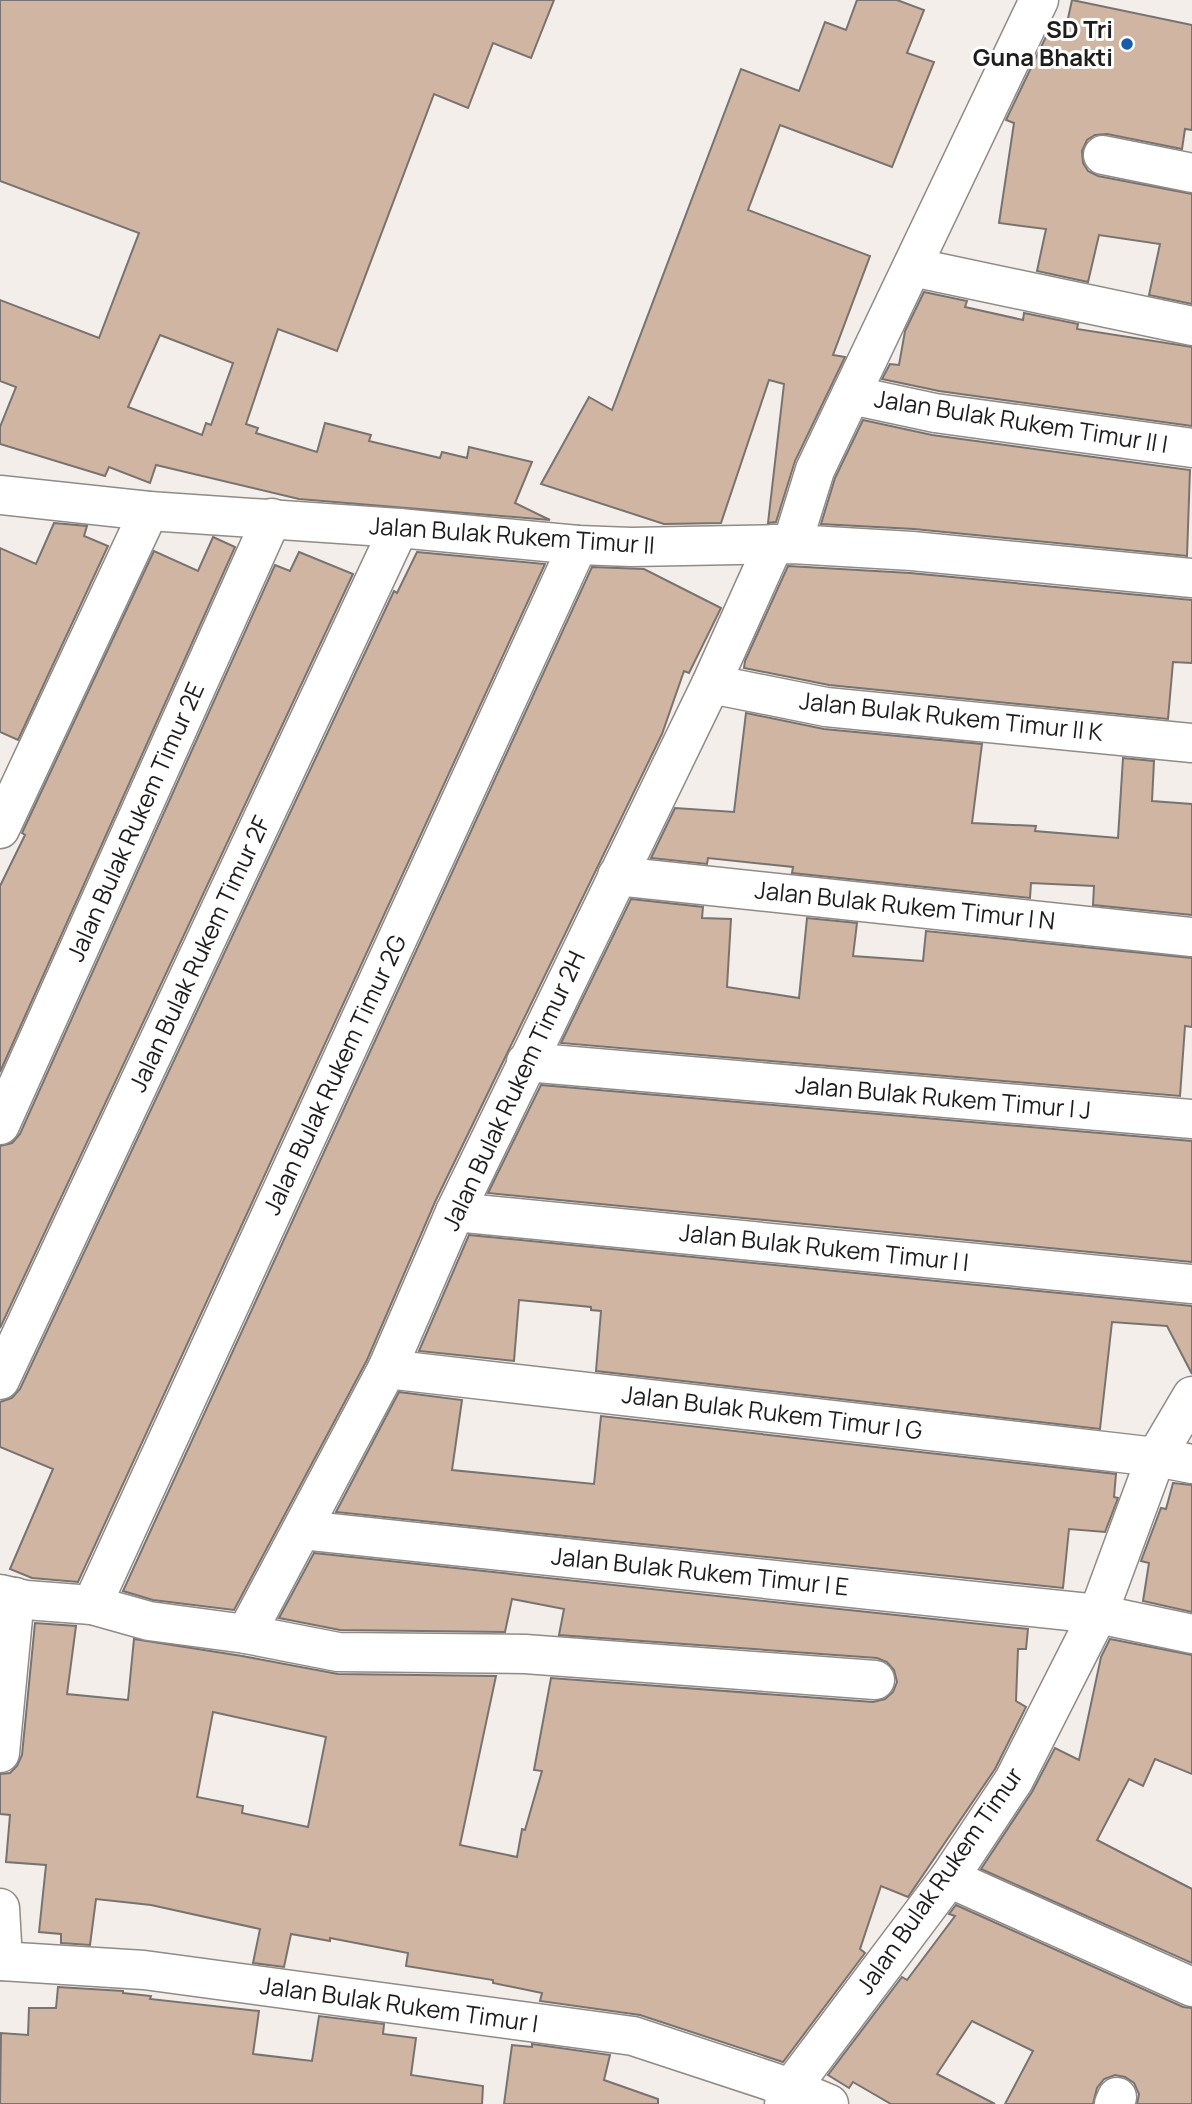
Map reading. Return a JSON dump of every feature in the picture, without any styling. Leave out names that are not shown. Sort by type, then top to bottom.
[{"type":"street","name":"Jalan Bulak Rukem Timur 2H","points":[[246,1634],[387,1369],[455,1212],[711,684],[783,544],[815,470],[1039,0]]},
{"type":"street","points":[[1103,155],[1192,173]]},
{"type":"street","points":[[912,267],[1192,326]]},
{"type":"street","name":"Jalan Bulak Rukem Timur II I","points":[[851,395],[935,413],[1192,448]]},
{"type":"street","name":"Jalan Bulak Rukem Timur II","points":[[0,495],[149,511],[399,528],[579,545],[631,547],[783,544],[912,551],[1192,578]]},
{"type":"street","points":[[0,829],[149,511]]},
{"type":"street","name":"Jalan Bulak Rukem Timur 2E","points":[[0,1125],[272,519]]},
{"type":"street","name":"Jalan Bulak Rukem Timur 2F","points":[[0,1380],[399,528]]},
{"type":"street","name":"Jalan Bulak Rukem Timur 2G","points":[[92,1605],[579,545]]},
{"type":"street","name":"Jalan Bulak Rukem Timur II K","points":[[711,684],[826,707],[1192,743]]},
{"type":"street","name":"Jalan Bulak Rukem Timur I N","points":[[617,876],[1192,937]]},
{"type":"street","name":"Jalan Bulak Rukem Timur I J","points":[[527,1062],[1192,1119]]},
{"type":"street","name":"Jalan Bulak Rukem Timur I I","points":[[455,1212],[1192,1284]]},
{"type":"street","name":"Jalan Bulak Rukem Timur I G","points":[[387,1369],[1174,1461]]},
{"type":"street","name":"Jalan Bulak Rukem Timur","points":[[787,2096],[949,1878],[1014,1780],[1174,1461],[1192,1396]]},
{"type":"street","name":"Jalan Bulak Rukem Timur I E","points":[[302,1530],[1098,1614],[1192,1634]]},
{"type":"street","points":[[0,1753],[7,1596],[92,1605],[149,1621],[246,1634],[338,1652],[525,1654],[875,1680]]},
{"type":"street","points":[[949,1878],[1192,1987]]},
{"type":"street","points":[[0,1908],[2,1961]]},
{"type":"street","name":"Jalan Bulak Rukem Timur I","points":[[2,1961],[144,1970],[633,2036],[787,2096],[829,2104]]},
{"type":"building","points":[[0,0],[554,0],[531,58],[493,43],[468,108],[434,94],[337,351],[278,329],[246,424],[258,428],[256,433],[317,452],[325,423],[371,435],[369,441],[440,458],[442,452],[467,458],[469,447],[532,462],[515,503],[550,520],[299,499],[156,465],[150,483],[109,467],[105,476],[0,444],[0,427],[16,387],[0,381],[0,300],[99,338],[139,233],[0,181]],"holes":[[[160,335],[233,363],[211,425],[206,423],[202,435],[128,407]]]},
{"type":"building","points":[[857,0],[897,0],[924,10],[907,53],[934,62],[892,167],[780,125],[748,210],[870,256],[833,355],[845,357],[795,461],[776,522],[768,523],[784,384],[769,380],[721,523],[664,524],[541,484],[589,397],[612,410],[741,69],[799,91],[825,22],[846,30]]},
{"type":"building","points":[[1072,0],[1192,25],[1192,130],[1185,129],[1182,149],[1107,134],[1095,135],[1087,140],[1082,151],[1083,163],[1088,171],[1098,176],[1192,194],[1192,304],[1149,295],[1160,244],[1099,235],[1088,282],[1037,271],[1046,229],[999,223],[1014,123],[1006,120],[1054,20],[1067,23]]},
{"type":"building","points":[[924,292],[967,301],[965,307],[1023,320],[1024,313],[1078,324],[1077,329],[1192,347],[1192,426],[939,391],[882,379],[890,364],[899,365],[905,331]]},
{"type":"building","points":[[863,420],[932,435],[1190,470],[1187,556],[914,529],[821,524],[835,478]]},
{"type":"building","points":[[54,523],[87,526],[84,536],[108,546],[18,740],[0,732],[0,548],[36,564]]},
{"type":"building","points":[[213,537],[235,547],[0,1072],[0,886],[25,835],[22,833],[154,551],[198,571]]},
{"type":"building","points":[[299,552],[353,574],[0,1328],[0,1146],[12,1143],[20,1134],[275,565],[290,571]]},
{"type":"building","points":[[417,552],[545,564],[78,1582],[32,1578],[10,1569],[53,1469],[0,1447],[0,1402],[12,1398],[20,1389],[394,591],[397,593]]},
{"type":"building","points":[[788,566],[910,573],[1192,600],[1192,663],[1173,662],[1168,719],[829,685],[744,668]]},
{"type":"building","points":[[592,567],[644,569],[721,608],[689,673],[684,671],[662,734],[435,1202],[367,1360],[234,1610],[153,1600],[123,1591]]},
{"type":"building","points":[[746,713],[824,729],[982,744],[972,823],[1036,826],[1035,831],[1118,838],[1123,758],[1154,761],[1152,801],[1192,804],[1192,915],[1093,905],[1094,886],[1031,883],[1030,898],[792,873],[793,867],[708,858],[707,864],[651,858],[675,808],[734,812]]},
{"type":"building","points":[[631,899],[703,907],[702,918],[731,919],[727,987],[799,998],[807,918],[857,923],[853,956],[923,961],[926,931],[1192,958],[1192,1027],[1185,1026],[1180,1096],[561,1043]]},
{"type":"building","points":[[541,1085],[1192,1141],[1192,1262],[488,1193]]},
{"type":"building","points":[[469,1235],[1192,1306],[1192,1374],[1167,1326],[1112,1322],[1100,1429],[596,1371],[601,1311],[591,1310],[591,1307],[519,1300],[514,1361],[419,1351]]},
{"type":"building","points":[[399,1392],[462,1400],[452,1470],[594,1484],[601,1416],[1116,1474],[1114,1497],[1118,1498],[1105,1532],[1069,1529],[1063,1588],[336,1512]]},
{"type":"building","points":[[1173,1483],[1192,1485],[1192,1612],[1143,1601],[1149,1563],[1141,1561],[1161,1508],[1166,1509]]},
{"type":"building","points":[[314,1553],[1028,1629],[1026,1649],[1018,1649],[1016,1701],[1026,1707],[995,1769],[908,1897],[881,1886],[860,1949],[865,1953],[783,2062],[640,2015],[540,2001],[542,1993],[493,1983],[493,1980],[406,1966],[408,1953],[330,1938],[330,1941],[291,1934],[284,1967],[253,1963],[260,1929],[151,1905],[96,1899],[90,1945],[61,1943],[61,1934],[39,1932],[46,1865],[6,1862],[10,1815],[0,1814],[0,1774],[10,1773],[22,1755],[35,1623],[76,1626],[67,1694],[128,1700],[134,1639],[338,1674],[496,1676],[460,1845],[517,1857],[522,1829],[525,1830],[542,1771],[534,1770],[551,1678],[873,1702],[885,1699],[893,1692],[897,1682],[894,1670],[887,1662],[877,1658],[559,1635],[564,1609],[512,1599],[505,1632],[340,1630],[279,1618]],"holes":[[[213,1712],[326,1737],[308,1827],[242,1813],[243,1806],[197,1797]]]},
{"type":"building","points":[[1110,1639],[1192,1655],[1192,1774],[1155,1759],[1143,1786],[1129,1779],[1097,1840],[1192,1889],[1192,1963],[981,1869],[1032,1792],[1055,1748],[1079,1760],[1101,1657]]},
{"type":"building","points":[[956,1905],[1183,2007],[1192,2008],[1192,2104],[1137,2104],[1139,2094],[1134,2083],[1115,2075],[1104,2079],[1097,2088],[1093,2104],[1005,2104],[1033,2051],[972,2021],[937,2074],[995,2104],[891,2104],[853,2082],[849,2088],[828,2075],[902,1977],[907,1980],[955,1916],[949,1914]]},
{"type":"building","points":[[58,1987],[123,1991],[151,1996],[150,1999],[259,2011],[253,2054],[312,2061],[319,2016],[384,2024],[383,2034],[416,2038],[411,2075],[483,2086],[482,2104],[0,2104],[1,2033],[28,2035],[29,2008],[56,2008]]},
{"type":"building","points":[[532,2044],[610,2055],[604,2080],[658,2099],[658,2104],[504,2104],[512,2045],[532,2047]]},
{"type":"place","name":"SD Tri Guna Bhakti","points":[[1127,44]]}]
